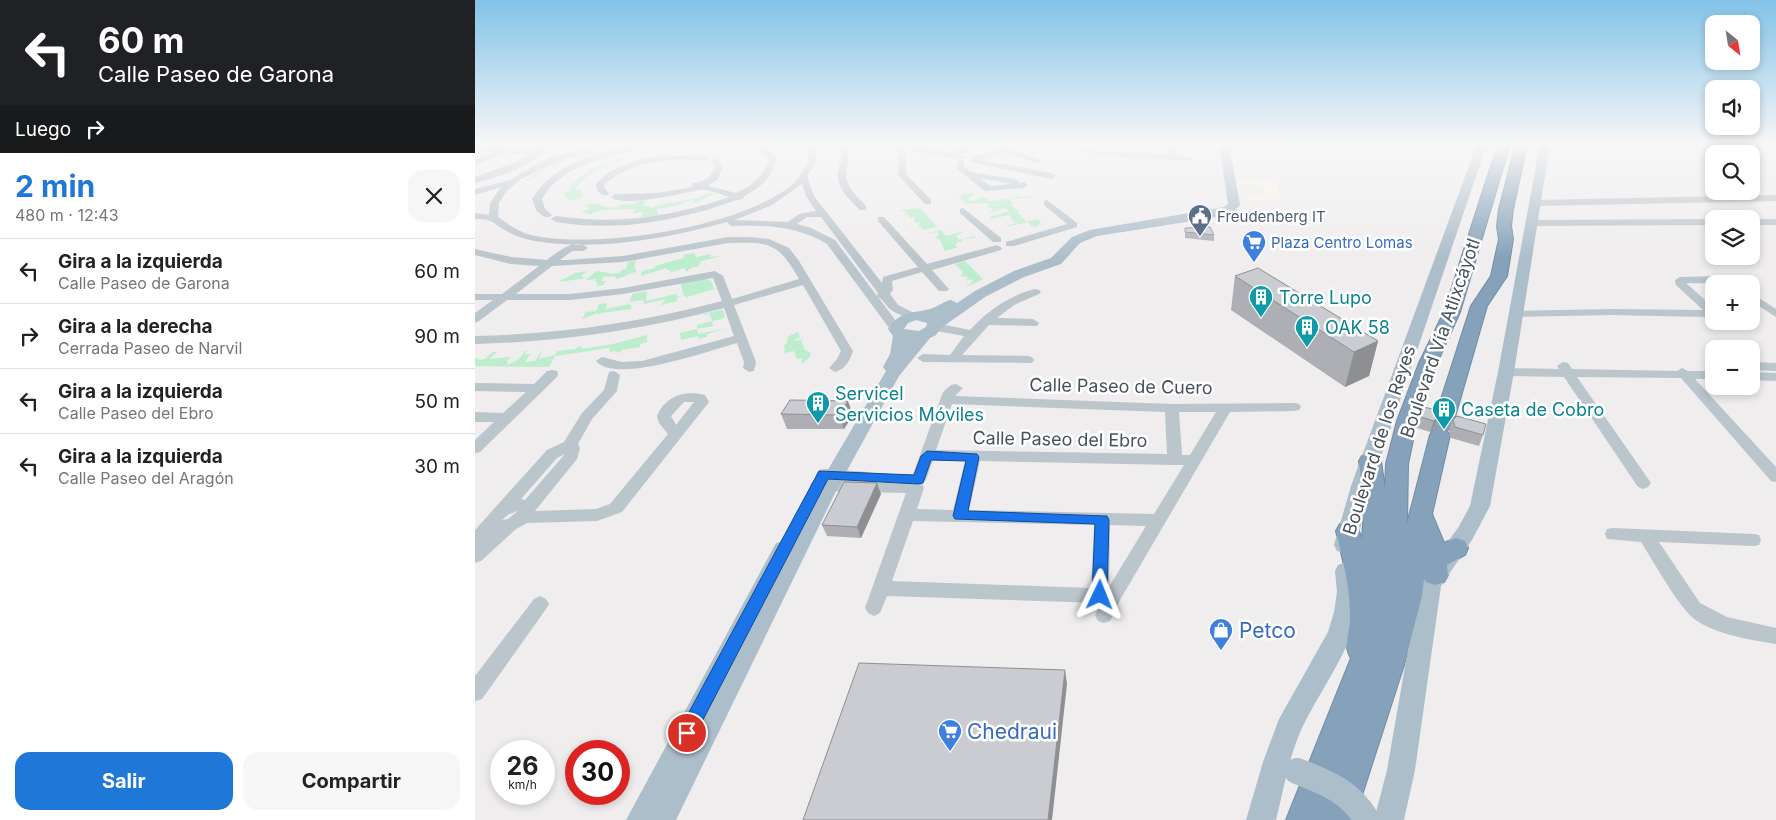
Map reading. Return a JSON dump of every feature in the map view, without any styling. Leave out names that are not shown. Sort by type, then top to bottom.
[{"type":"highway","name":"Boulevard Vía Atlixcáyotl","points":[[1303,820],[1380,619],[1394,552],[1397,464],[1407,421],[1428,363],[1451,312],[1492,182]]},
{"type":"highway","name":"Boulevard Vía Atlixcáyotl","points":[[1337,820],[1389,665],[1409,596],[1434,565],[1421,514],[1442,430],[1479,306],[1499,276],[1506,238],[1504,226],[1506,209],[1513,182]]},
{"type":"highway","points":[[1370,462],[1376,511],[1374,541],[1385,597]]},
{"type":"highway","points":[[1348,531],[1361,582],[1364,618],[1357,676]]},
{"type":"main road","points":[[1052,260],[1067,239],[1079,233],[1223,207],[1226,202],[1224,182]]},
{"type":"main road","points":[[898,332],[912,337],[927,325],[980,294],[1052,260],[1076,240],[1086,235],[1212,214],[1231,208],[1234,205],[1230,182]]},
{"type":"main road","name":"Boulevard de los Reyes","points":[[1261,820],[1288,765],[1287,730],[1308,689],[1331,652],[1343,621],[1349,590],[1343,557],[1348,531],[1361,486],[1469,182]]},
{"type":"main road","points":[[1389,820],[1401,770],[1434,565],[1480,506],[1517,314],[1539,182]]},
{"type":"main road","points":[[875,400],[898,354],[898,332],[903,320],[927,325]]},
{"type":"main road","points":[[641,820],[826,480],[875,400],[927,325]]},
{"type":"main road","points":[[661,820],[826,480]]},
{"type":"main road","points":[[1288,765],[1347,793],[1357,802],[1367,820]]},
{"type":"street","points":[[475,192],[507,182]]},
{"type":"street","points":[[493,218],[491,209],[495,200],[513,182]]},
{"type":"street","points":[[547,215],[541,210],[537,199],[539,192],[549,182]]},
{"type":"street","points":[[602,182],[600,184],[601,190],[605,193]]},
{"type":"street","points":[[686,182],[739,197],[761,200]]},
{"type":"street","points":[[615,197],[648,198],[670,195],[706,182]]},
{"type":"street","points":[[556,219],[587,223],[637,222],[693,211],[739,197],[763,182]]},
{"type":"street","points":[[706,225],[796,182]]},
{"type":"street","points":[[706,225],[762,206],[789,191],[799,182]]},
{"type":"street","points":[[802,182],[810,196],[896,309],[927,325],[969,336]]},
{"type":"street","points":[[844,182],[846,188],[863,208]]},
{"type":"street","points":[[910,182],[928,202]]},
{"type":"street","points":[[979,182],[988,189],[1024,185],[1013,182]]},
{"type":"street","points":[[739,197],[751,204]]},
{"type":"street","points":[[1536,203],[1776,198]]},
{"type":"street","points":[[861,262],[885,276],[1073,223],[1047,202]]},
{"type":"street","points":[[963,211],[1000,243]]},
{"type":"street","points":[[792,224],[796,219],[803,216],[824,214]]},
{"type":"street","points":[[475,216],[493,218],[512,231],[534,238],[588,242],[631,239]]},
{"type":"street","points":[[881,219],[943,289]]},
{"type":"street","points":[[534,238],[542,245],[565,248],[601,246],[706,225],[759,222],[792,224],[809,229],[831,242],[898,332]]},
{"type":"street","points":[[1531,223],[1705,222]]},
{"type":"street","points":[[1760,222],[1776,222]]},
{"type":"street","points":[[475,252],[499,258],[547,263],[624,259],[710,243],[745,240],[767,243],[786,250],[847,351],[843,361],[835,368]]},
{"type":"street","points":[[475,312],[498,298],[565,248]]},
{"type":"street","points":[[475,297],[561,298],[595,295],[715,274],[718,276],[729,302],[750,362],[749,368]]},
{"type":"street","points":[[885,276],[887,297]]},
{"type":"street","points":[[1705,279],[1680,280],[1680,283],[1705,306]]},
{"type":"street","points":[[475,340],[521,339],[603,330],[661,319],[806,281]]},
{"type":"street","points":[[953,358],[969,336],[985,321],[1007,305],[1035,292]]},
{"type":"street","points":[[874,301],[887,297]]},
{"type":"street","points":[[475,319],[498,298]]},
{"type":"street","points":[[1760,302],[1776,314]]},
{"type":"street","points":[[1517,314],[1611,312],[1705,314]]},
{"type":"street","points":[[985,321],[1033,323]]},
{"type":"street","points":[[602,361],[614,366],[643,365],[741,338]]},
{"type":"street","points":[[923,358],[1028,360]]},
{"type":"street","points":[[1760,366],[1776,367]]},
{"type":"street","points":[[1507,367],[1681,370],[1705,367]]},
{"type":"street","points":[[1564,368],[1643,483]]},
{"type":"street","points":[[1681,370],[1705,374]]},
{"type":"street","points":[[1681,370],[1776,478]]},
{"type":"street","points":[[475,448],[552,374]]},
{"type":"street","points":[[475,540],[511,517],[552,454],[570,445],[587,416],[610,391],[614,375]]},
{"type":"street","points":[[1760,376],[1776,377]]},
{"type":"street","points":[[475,386],[537,388]]},
{"type":"street","points":[[874,608],[950,392],[957,388]]},
{"type":"street","name":"Calle Paseo de Cuero","points":[[947,400],[1172,408],[1294,407]]},
{"type":"street","points":[[1107,595],[1159,520],[1226,407]]},
{"type":"street","points":[[1172,408],[1175,460]]},
{"type":"street","points":[[475,417],[506,418]]},
{"type":"street","points":[[511,517],[597,514],[615,508],[675,433]]},
{"type":"street","points":[[475,556],[572,455],[573,448],[570,445]]},
{"type":"street","name":"Calle Paseo del Ebro","points":[[927,456],[1193,460]]},
{"type":"street","points":[[960,516],[973,457]]},
{"type":"street","points":[[826,480],[917,484]]},
{"type":"street","points":[[906,515],[1159,520]]},
{"type":"street","points":[[1102,520],[1107,595],[1104,615]]},
{"type":"street","points":[[1613,534],[1753,540]]},
{"type":"street","points":[[1646,536],[1694,608],[1704,616],[1715,622],[1776,636]]},
{"type":"street","points":[[881,588],[1107,595]]},
{"type":"street","points":[[475,692],[540,604]]},
{"type":"shaded area","points":[[1232,182],[1276,182],[1280,200],[1249,200],[1240,196],[1265,196],[1262,185],[1232,184]]},
{"type":"green space","points":[[575,182],[581,182],[576,189],[583,191],[581,192],[583,195],[580,197],[584,198],[568,200],[568,198],[565,198],[565,193],[559,194],[570,191],[570,187]]},
{"type":"green space","points":[[1016,192],[1019,197],[1031,197],[1010,199],[1013,204],[1011,205],[1018,211],[1027,208],[1017,212],[1027,222],[1007,227],[1017,223],[1010,219],[1012,218],[1009,215],[991,219],[990,217],[1009,211],[1005,208],[988,213],[994,209],[987,207],[988,203],[965,204],[958,195],[975,193],[967,200],[975,201],[982,196],[992,201],[995,199],[996,201],[1018,197]]},
{"type":"green space","points":[[709,193],[714,194],[695,203],[692,200],[683,202],[684,204],[657,209],[658,215],[641,217],[643,212],[633,213],[636,209],[601,210],[586,216],[590,214],[581,212],[590,208],[585,206],[589,204],[602,204],[601,206],[616,208],[623,204],[632,205],[640,201],[646,201],[643,206],[649,206],[650,208],[669,203],[670,201],[671,203],[697,198]]},
{"type":"green space","points":[[920,208],[937,227],[923,230],[918,225],[920,224],[919,222],[916,223],[913,219],[915,219],[914,217],[910,218],[908,214],[904,215],[906,212],[900,210]]},
{"type":"green space","points":[[1038,219],[1041,222],[1038,226],[1033,227],[1027,222]]},
{"type":"green space","points":[[941,230],[946,236],[965,231],[956,236],[959,240],[976,236],[957,242],[955,246],[959,247],[945,251],[940,240],[935,237],[939,236],[937,232],[926,234]]},
{"type":"green space","points":[[694,253],[696,257],[711,254],[710,257],[722,256],[701,261],[698,267],[693,267],[686,272],[685,268],[671,272],[666,268],[641,276],[642,271],[684,258],[683,255]]},
{"type":"green space","points":[[636,260],[634,268],[636,272],[616,279],[615,276],[603,277],[601,281],[606,281],[603,285],[596,286],[598,282],[595,282],[596,279],[587,280],[587,278],[558,282],[575,273],[588,271],[582,277],[588,278],[596,271],[609,274],[619,273],[626,269],[628,262]]},
{"type":"green space","points":[[965,261],[983,279],[966,287],[973,281],[971,279],[965,281],[968,278],[966,276],[961,277],[963,272],[955,264]]},
{"type":"green space","points":[[706,279],[711,281],[714,289],[687,297],[683,295],[681,283]]},
{"type":"green space","points":[[647,291],[646,301],[676,294],[677,297],[683,295],[677,298],[677,301],[660,305],[666,299],[644,304],[643,300],[630,302],[632,294]]},
{"type":"green space","points":[[607,303],[606,309],[630,304],[632,306],[631,309],[598,315],[598,313],[582,319],[586,312],[596,311],[599,304]]},
{"type":"green space","points":[[723,310],[725,318],[712,321],[710,314],[704,314]]},
{"type":"green space","points":[[712,321],[713,326],[697,329],[697,325]]},
{"type":"green space","points":[[727,328],[707,334],[707,337],[699,339],[698,336],[681,340],[680,333],[697,329],[698,334]]},
{"type":"green space","points":[[798,332],[800,338],[795,339],[796,341],[805,339],[801,341],[805,350],[811,353],[809,358],[801,364],[802,358],[797,359],[794,351],[785,353],[784,350],[784,345],[787,344],[786,341],[788,340],[787,337]]},
{"type":"green space","points":[[647,335],[647,340],[649,341],[640,344],[640,347],[622,350],[619,353],[615,351],[609,352],[610,348],[555,356],[549,367],[475,366],[475,358],[485,359],[493,352],[497,352],[489,359],[511,357],[506,361],[508,361],[507,365],[518,360],[525,351],[527,351],[524,354],[530,354],[525,362],[535,361],[543,349],[539,359],[555,355],[557,351],[576,349],[582,346],[581,349],[613,344]]},
{"type":"building","points":[[1210,227],[1214,235],[1185,232],[1185,228]]},
{"type":"building","points":[[1258,268],[1378,341],[1354,352],[1235,276]]},
{"type":"building","points":[[790,400],[848,401],[839,415],[781,414]]},
{"type":"building","points":[[1424,407],[1436,410],[1438,417],[1434,421],[1421,417]]},
{"type":"building","points":[[1457,416],[1486,424],[1483,435],[1455,427],[1453,420]]},
{"type":"building","points":[[844,482],[877,483],[857,527],[822,525]]},
{"type":"building","name":"Chedraui","points":[[859,663],[1065,670],[1048,820],[803,820]]},
{"type":"place","name":"Freudenberg IT","points":[[1200,237]]},
{"type":"place","name":"Plaza Centro Lomas","points":[[1254,263]]},
{"type":"place","name":"Torre Lupo","points":[[1261,318]]},
{"type":"place","name":"OAK 58","points":[[1307,348]]},
{"type":"place","name":"Servicel Servicios Móviles","points":[[818,424]]},
{"type":"place","name":"Caseta de Cobro","points":[[1444,430]]},
{"type":"place","name":"Petco","points":[[1221,651]]},
{"type":"place","name":"Chedraui","points":[[950,752]]},
{"type":"route","points":[[687,733],[824,474],[918,480],[927,456],[973,457],[960,516],[1102,520],[1100,595]]}]
